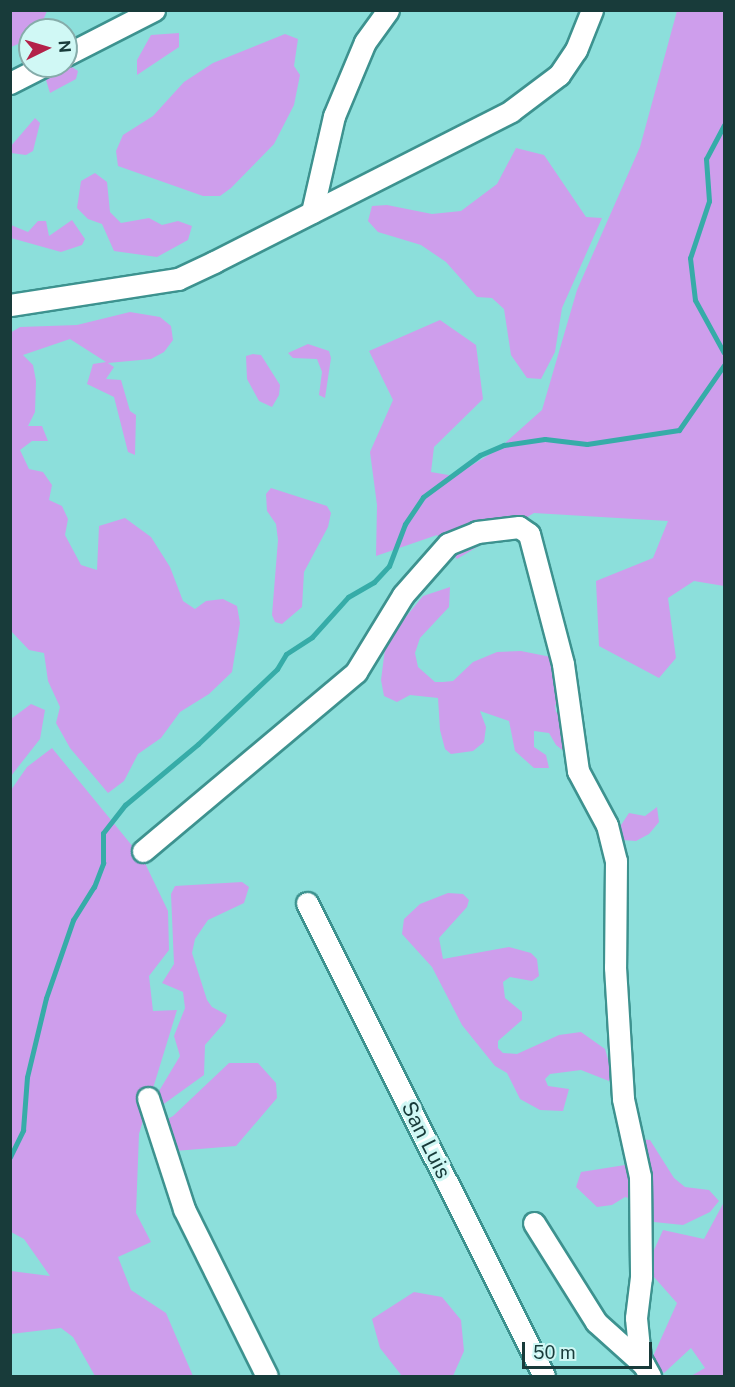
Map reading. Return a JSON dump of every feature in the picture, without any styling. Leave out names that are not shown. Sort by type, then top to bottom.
[{"type":"street","points":[[78,49],[154,10]]},
{"type":"street","points":[[312,212],[334,116],[365,42],[388,10]]},
{"type":"street","points":[[10,305],[178,279],[312,212],[511,111],[538,92],[559,75],[576,51],[592,10]]},
{"type":"street","points":[[143,851],[357,672],[403,595],[448,544],[477,532],[519,527],[529,534],[563,664],[578,771],[607,825],[616,861],[615,967],[623,1099],[640,1176],[640,1277],[636,1318],[647,1371]]},
{"type":"street","name":"San Luis","points":[[307,903],[544,1377]]},
{"type":"street","points":[[148,1098],[184,1209],[267,1377]]},
{"type":"street","points":[[534,1223],[596,1322],[647,1371]]},
{"type":"shaded area","points":[[11,10],[47,11],[44,18],[18,18],[18,44],[11,47]]},
{"type":"shaded area","points":[[677,11],[724,11],[724,586],[694,581],[668,598],[676,658],[659,678],[599,646],[596,581],[653,558],[668,521],[534,513],[457,559],[437,535],[376,556],[377,505],[370,452],[393,400],[369,351],[440,320],[476,345],[483,399],[434,447],[431,472],[454,476],[497,450],[542,410],[577,290],[640,147]]},
{"type":"shaded area","points":[[179,33],[179,47],[137,75],[137,60],[151,35]]},
{"type":"shaded area","points":[[285,34],[298,39],[294,66],[300,75],[294,105],[274,144],[231,188],[220,196],[203,196],[118,166],[116,151],[123,135],[153,116],[184,82],[213,63]]},
{"type":"shaded area","points":[[47,78],[76,78],[50,93]]},
{"type":"shaded area","points":[[35,118],[40,123],[33,151],[26,155],[11,153],[11,146]]},
{"type":"shaded area","points":[[516,148],[544,155],[586,217],[602,218],[562,308],[555,352],[541,379],[527,378],[511,355],[504,309],[492,298],[477,297],[446,262],[421,245],[378,232],[368,221],[372,206],[387,205],[432,214],[461,211],[497,184]]},
{"type":"shaded area","points":[[95,173],[107,182],[110,212],[121,223],[149,218],[162,225],[178,221],[192,226],[188,240],[157,257],[114,251],[102,224],[88,219],[77,208],[81,181]]},
{"type":"shaded area","points":[[72,220],[85,239],[82,245],[61,252],[11,238],[11,225],[28,232],[38,221],[46,221],[49,236]]},
{"type":"shaded area","points":[[130,312],[160,317],[171,326],[173,340],[164,352],[151,359],[108,363],[114,367],[106,379],[121,380],[130,411],[136,415],[135,455],[128,452],[114,397],[87,384],[93,364],[106,362],[70,339],[23,355],[33,365],[36,381],[35,412],[28,426],[42,426],[48,441],[32,441],[20,450],[29,469],[43,472],[52,485],[49,500],[62,506],[68,519],[65,535],[81,565],[97,570],[99,526],[125,518],[151,537],[170,567],[183,601],[195,609],[206,601],[223,599],[237,606],[240,623],[232,672],[209,694],[180,712],[161,738],[138,754],[124,781],[108,793],[70,748],[56,723],[60,707],[48,681],[44,653],[29,650],[11,631],[10,333],[20,327],[77,325]]},
{"type":"shaded area","points":[[308,344],[329,351],[331,358],[325,398],[319,395],[322,372],[317,359],[293,358],[288,353]]},
{"type":"shaded area","points":[[261,355],[280,385],[279,395],[272,407],[259,401],[247,379],[246,356]]},
{"type":"shaded area","points":[[271,488],[327,506],[331,513],[328,527],[304,572],[302,607],[282,624],[275,622],[272,615],[278,540],[276,524],[267,511],[266,494]]},
{"type":"shaded area","points":[[450,587],[449,607],[420,638],[415,653],[418,667],[435,682],[443,682],[453,681],[473,662],[497,652],[521,651],[551,657],[568,698],[555,705],[556,712],[568,721],[588,757],[574,759],[556,745],[549,733],[534,731],[534,747],[546,755],[549,768],[534,768],[515,751],[509,721],[480,711],[486,727],[484,742],[473,751],[451,754],[445,749],[440,730],[438,698],[410,695],[397,702],[384,696],[381,680],[385,649],[391,635],[423,596]]},
{"type":"shaded area","points":[[31,704],[45,710],[40,739],[11,776],[11,719]]},
{"type":"shaded area","points":[[52,748],[143,859],[168,911],[169,950],[149,976],[153,1011],[177,1010],[139,1134],[136,1213],[151,1242],[118,1257],[131,1290],[166,1313],[193,1376],[95,1376],[73,1337],[61,1328],[11,1334],[11,1271],[50,1276],[24,1239],[11,1232],[11,790],[27,767]]},
{"type":"shaded area","points":[[657,807],[659,822],[649,834],[636,841],[622,840],[621,825],[629,813],[645,816]]},
{"type":"shaded area","points":[[242,882],[249,887],[244,903],[208,920],[195,939],[192,953],[207,1000],[212,1007],[227,1015],[225,1022],[205,1045],[204,1075],[161,1106],[156,1096],[180,1056],[174,1036],[185,1008],[183,992],[162,983],[174,964],[171,894],[175,886]]},
{"type":"shaded area","points":[[448,893],[463,894],[469,900],[467,907],[439,938],[443,959],[509,947],[531,953],[537,959],[539,976],[532,981],[510,977],[503,982],[505,998],[522,1012],[522,1020],[498,1041],[498,1048],[503,1053],[517,1054],[559,1035],[581,1032],[605,1049],[612,1073],[609,1081],[581,1070],[550,1074],[545,1079],[548,1086],[569,1089],[563,1111],[540,1110],[520,1099],[507,1073],[495,1066],[462,1025],[432,967],[402,934],[404,919],[420,904]]},
{"type":"shaded area","points":[[229,1063],[258,1063],[276,1083],[277,1098],[236,1146],[175,1151],[148,1130],[173,1116]]},
{"type":"shaded area","points":[[636,1139],[650,1140],[674,1178],[685,1187],[709,1190],[719,1201],[710,1212],[683,1225],[654,1222],[641,1216],[639,1201],[625,1197],[612,1205],[597,1207],[576,1187],[581,1172],[625,1165],[636,1155]]},
{"type":"shaded area","points":[[724,1202],[724,1376],[691,1376],[705,1368],[691,1348],[664,1373],[651,1361],[677,1303],[646,1268],[663,1230],[704,1239]]},
{"type":"shaded area","points":[[414,1292],[442,1297],[461,1320],[464,1351],[453,1376],[402,1376],[380,1348],[372,1319]]},
{"type":"waterway","points":[[724,125],[706,159],[709,201],[690,258],[695,300],[724,353]]},
{"type":"waterway","points":[[10,1157],[23,1130],[27,1077],[46,998],[73,920],[94,887],[103,863],[103,833],[125,805],[198,744],[277,669],[286,654],[312,637],[348,597],[374,582],[389,566],[405,524],[423,497],[480,455],[504,445],[545,439],[587,444],[679,430],[724,365]]}]
